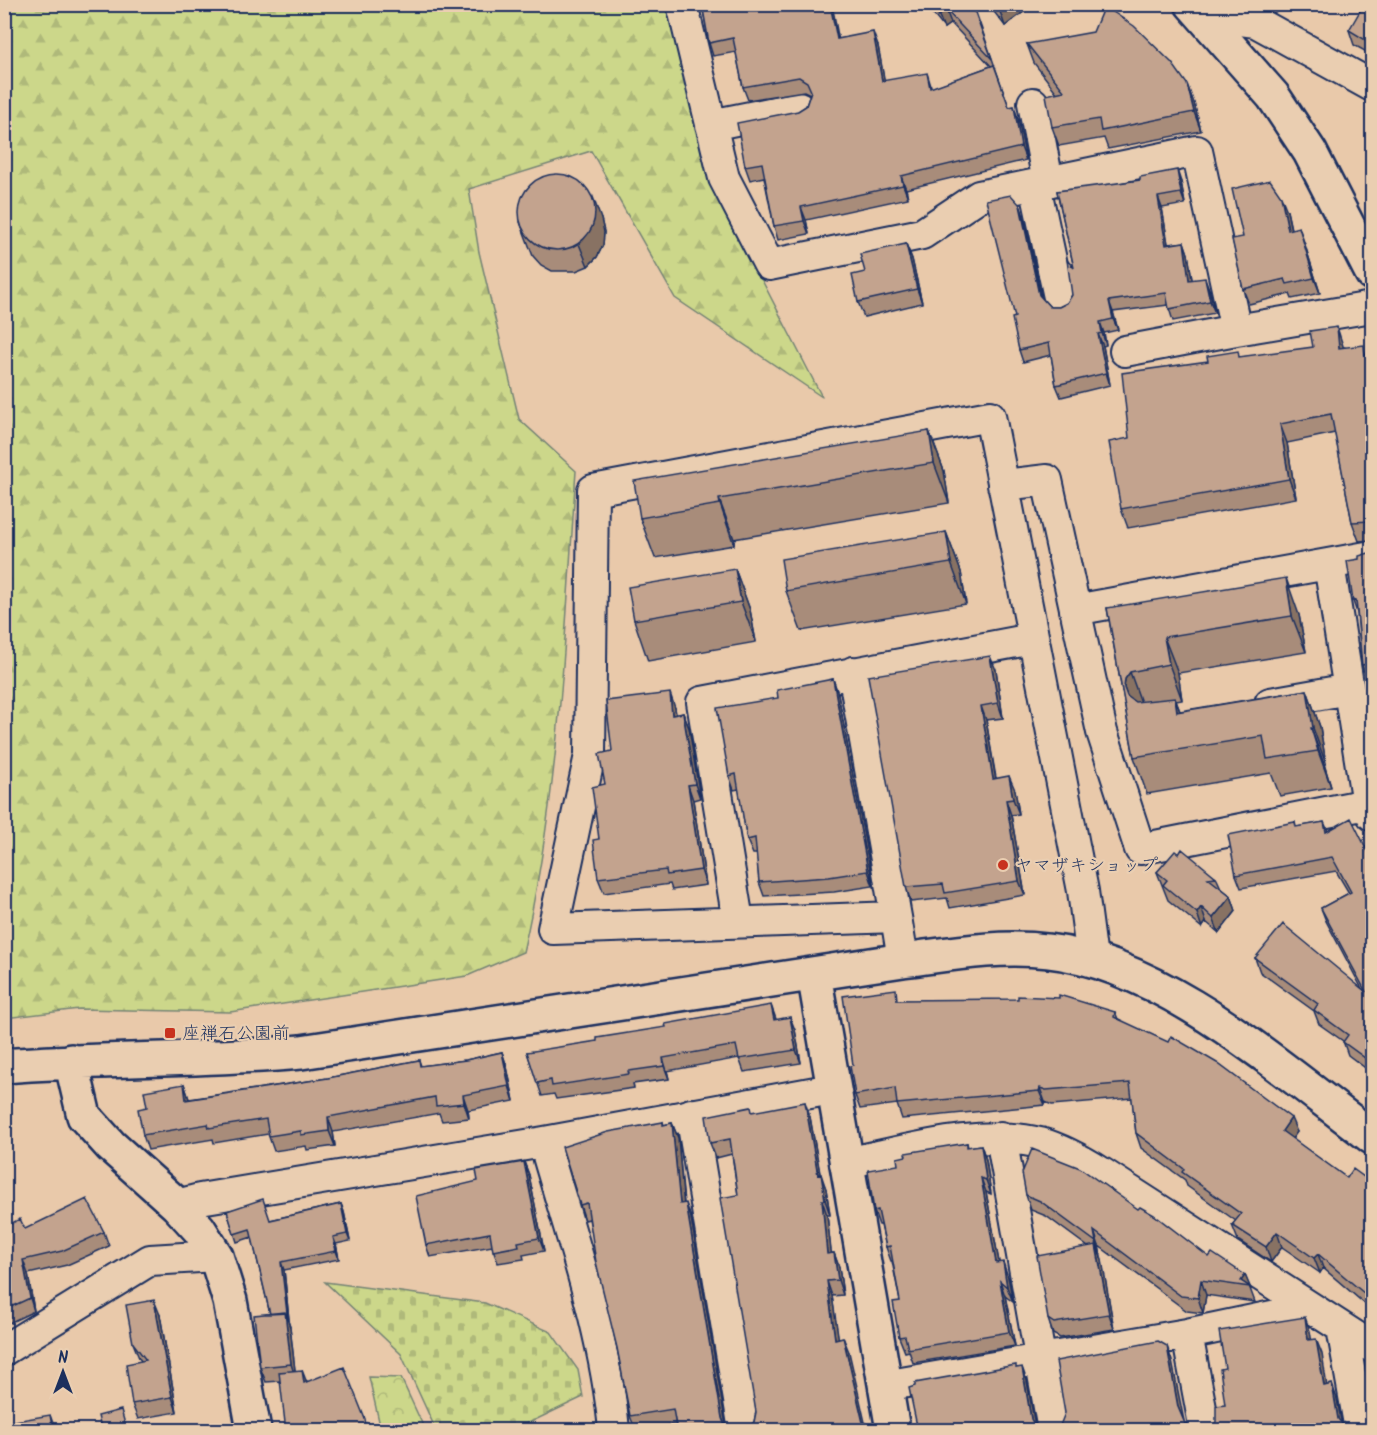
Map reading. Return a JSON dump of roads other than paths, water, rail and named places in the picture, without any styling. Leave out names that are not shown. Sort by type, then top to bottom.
[{"type":"street","points":[[690,7],[711,125],[724,178],[769,265],[922,234],[979,196],[1197,151],[1236,330]]},
{"type":"street","points":[[1196,10],[1256,22],[1372,86]]},
{"type":"street","points":[[1196,10],[1279,105],[1310,152],[1372,273]]},
{"type":"street","points":[[1033,103],[1041,183],[1060,302]]},
{"type":"street","points":[[711,125],[799,106]]},
{"type":"street","points":[[1125,351],[1372,307]]},
{"type":"street","points":[[896,917],[738,921],[553,930],[590,755],[593,490],[990,416],[1083,891],[1092,959]]},
{"type":"street","points":[[1003,485],[1047,480],[1102,732],[1140,849],[1370,810],[1329,564]]},
{"type":"street","points":[[1075,610],[1372,556]]},
{"type":"street","points":[[738,921],[702,702],[1032,639]]},
{"type":"street","points":[[854,672],[903,960]]},
{"type":"street","points":[[1246,707],[1349,689]]},
{"type":"street","points":[[4,1066],[71,1061],[241,1057],[301,1052],[903,960],[1006,950],[1048,951],[1092,959],[1157,987],[1214,1021],[1372,1137]]},
{"type":"street","points":[[814,974],[832,1089],[893,1431]]},
{"type":"street","points":[[71,1061],[84,1116],[111,1146],[177,1205],[199,1229],[216,1256],[230,1301],[254,1431]]},
{"type":"street","points":[[177,1205],[200,1199],[544,1142],[832,1089]]},
{"type":"street","points":[[691,1114],[744,1431]]},
{"type":"street","points":[[845,1163],[971,1140],[1001,1137],[1041,1144],[1078,1158],[1372,1347]]},
{"type":"street","points":[[1001,1137],[1053,1431]]},
{"type":"street","points":[[544,1142],[592,1310],[610,1385],[614,1431]]},
{"type":"street","points":[[4,1350],[150,1260],[216,1256]]},
{"type":"street","points":[[884,1386],[1187,1334],[1310,1308]]},
{"type":"street","points":[[1342,1328],[1360,1431]]},
{"type":"street","points":[[1187,1334],[1205,1431]]},
{"type":"place","name":"ヤマザキショップ","points":[[1003,865]]},
{"type":"place","name":"座禅石公園前","points":[[170,1033]]}]
